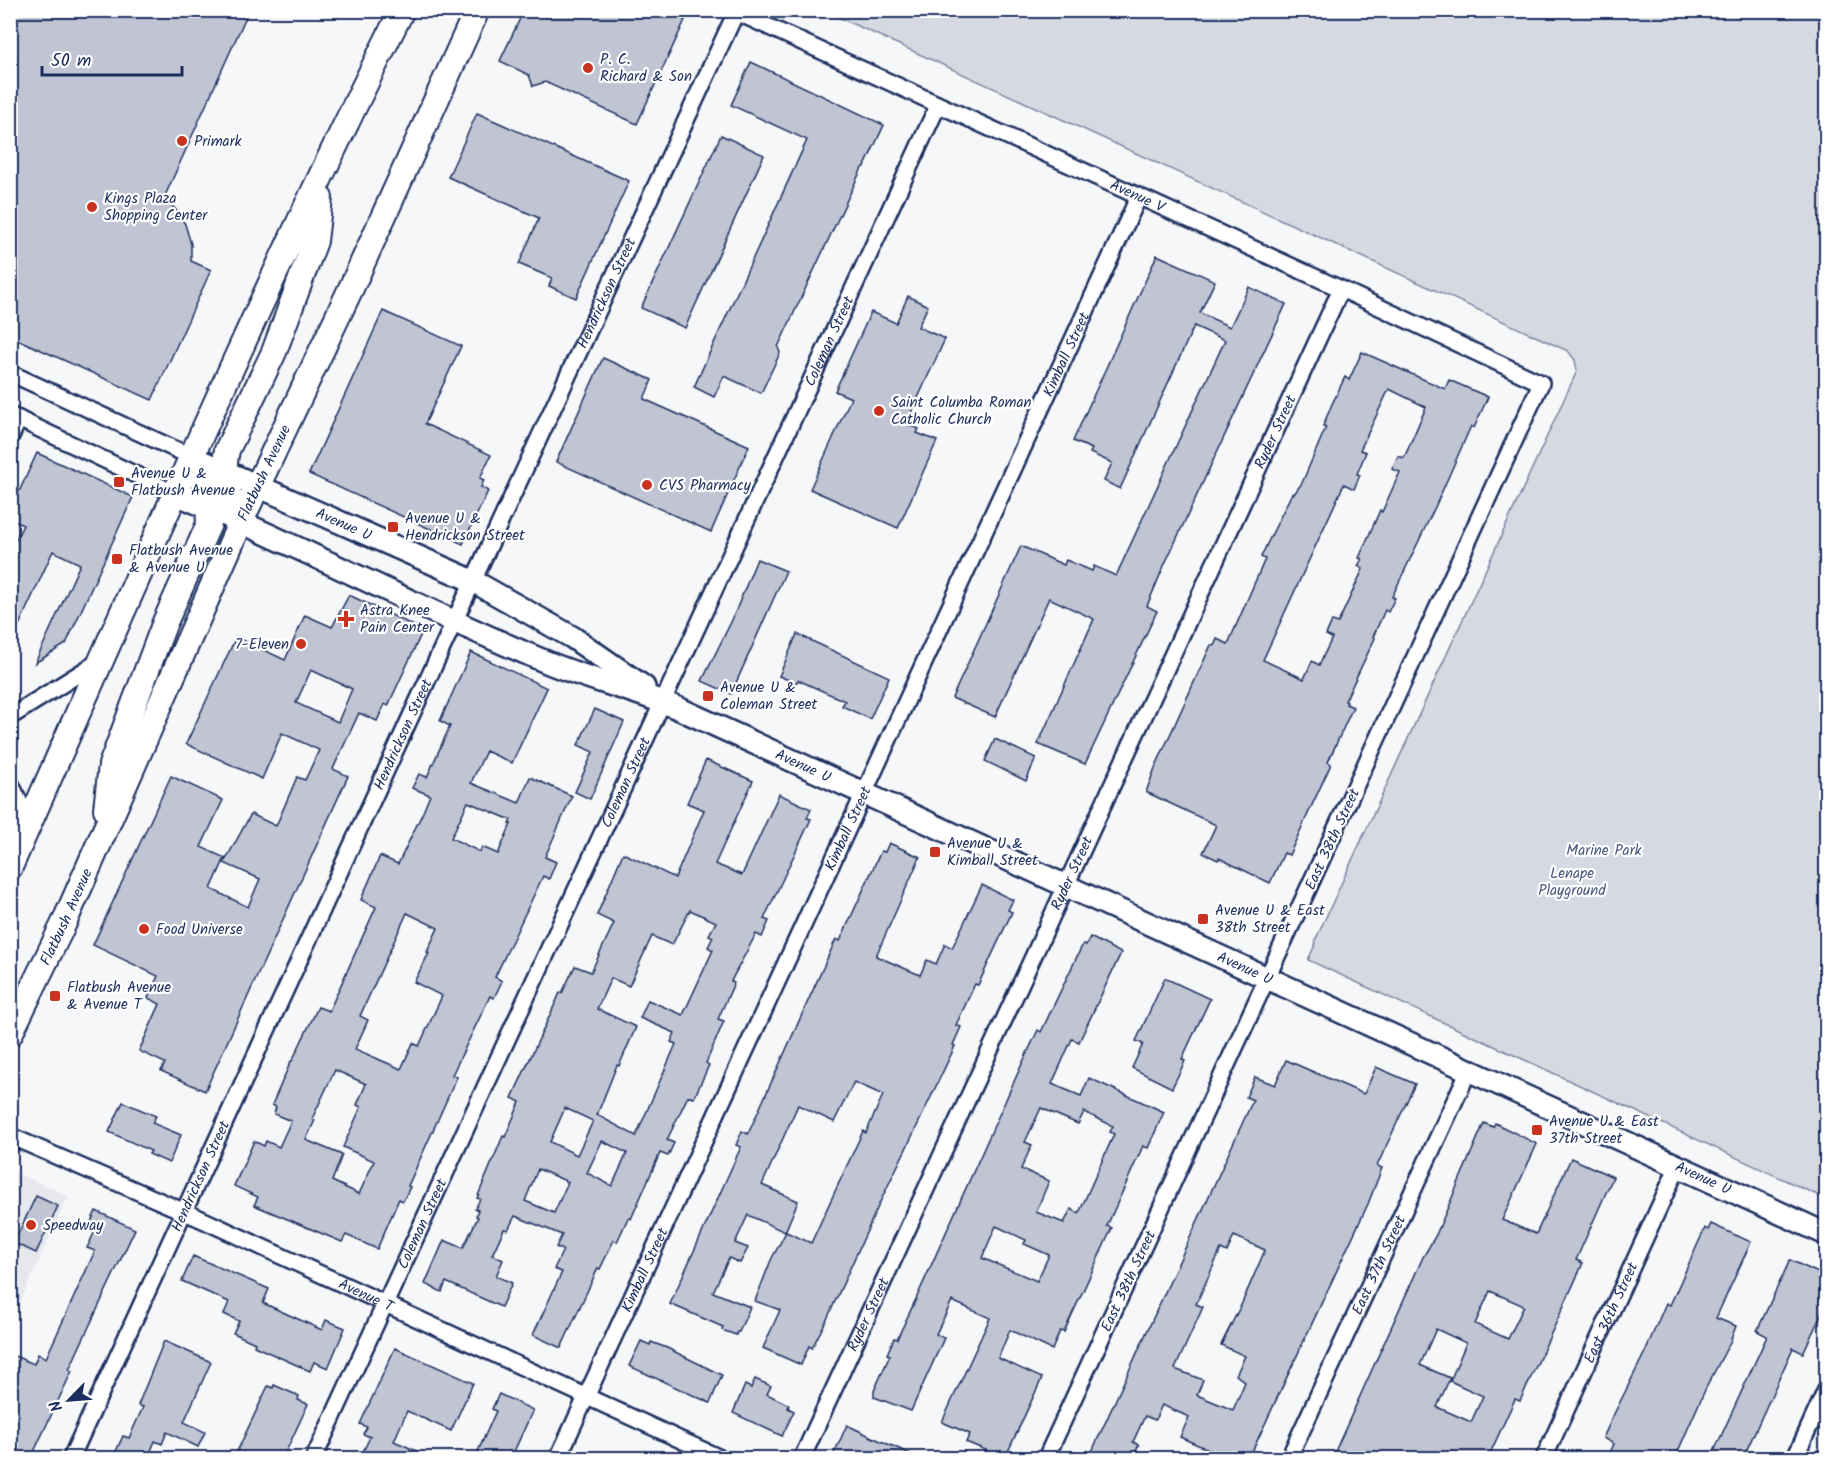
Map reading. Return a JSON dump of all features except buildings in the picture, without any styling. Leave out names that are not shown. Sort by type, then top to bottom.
[{"type":"main road","points":[[14,859],[192,457],[402,10]]},
{"type":"main road","name":"Flatbush Avenue","points":[[10,1034],[64,922],[241,521],[352,286],[477,10]]},
{"type":"main road","points":[[241,521],[229,497],[224,472],[228,450],[274,352],[315,241],[322,178]]},
{"type":"main road","points":[[104,833],[111,765],[165,622],[209,524],[202,475],[192,457]]},
{"type":"main road","name":"Avenue U","points":[[192,457],[473,581],[572,637],[664,701]]},
{"type":"main road","name":"Avenue U","points":[[176,494],[241,521],[551,664],[664,701],[1827,1234]]},
{"type":"street","name":"Avenue V","points":[[735,11],[1541,383]]},
{"type":"street","name":"Hendrickson Street","points":[[71,1458],[735,11]]},
{"type":"street","name":"Coleman Street","points":[[314,1458],[938,105]]},
{"type":"street","name":"Kimball Street","points":[[558,1458],[1138,198]]},
{"type":"street","name":"Ryder Street","points":[[802,1458],[1341,289]]},
{"type":"street","name":"Avenue U","points":[[10,373],[192,457]]},
{"type":"street","name":"East 38th Street","points":[[1046,1458],[1541,383]]},
{"type":"street","name":"Avenue U","points":[[15,417],[176,494]]},
{"type":"street","points":[[10,438],[15,417]]},
{"type":"street","points":[[10,717],[101,660]]},
{"type":"street","points":[[10,782],[24,812],[14,859]]},
{"type":"street","name":"East 37th Street","points":[[1289,1458],[1470,1070]]},
{"type":"street","name":"Avenue T","points":[[10,1136],[185,1212],[720,1458]]},
{"type":"street","name":"East 36th Street","points":[[1544,1458],[1678,1166]]},
{"type":"street","points":[[1795,1458],[1827,1390]]},
{"type":"shaded area","points":[[11,1170],[68,1196],[11,1322]]},
{"type":"green space","name":"Marine Park","points":[[825,11],[1826,11],[1826,1199],[1308,960],[1577,371],[1575,360],[1568,351]]},
{"type":"place","name":"P. C. Richard & Son","points":[[588,68]]},
{"type":"place","name":"Primark","points":[[182,141]]},
{"type":"place","name":"Kings Plaza Shopping Center","points":[[92,207]]},
{"type":"place","name":"Saint Columba Roman Catholic Church","points":[[879,411]]},
{"type":"place","name":"Avenue U & Flatbush Avenue","points":[[119,482]]},
{"type":"place","name":"CVS Pharmacy","points":[[647,485]]},
{"type":"place","name":"Avenue U & Hendrickson Street","points":[[393,527]]},
{"type":"place","name":"Flatbush Avenue & Avenue U","points":[[117,559]]},
{"type":"place","name":"Astra Knee Pain Center","points":[[346,619]]},
{"type":"place","name":"7-Eleven","points":[[301,644]]},
{"type":"place","name":"Avenue U & Coleman Street","points":[[708,696]]},
{"type":"place","name":"Avenue U & Kimball Street","points":[[935,852]]},
{"type":"place","name":"Avenue U & East 38th Street","points":[[1203,919]]},
{"type":"place","name":"Food Universe","points":[[144,929]]},
{"type":"place","name":"Flatbush Avenue & Avenue T","points":[[55,996]]},
{"type":"place","name":"Avenue U & East 37th Street","points":[[1537,1130]]},
{"type":"place","name":"Speedway","points":[[31,1225]]},
{"type":"park label","name":"Lenape Playground","points":[[1572,882]]}]
